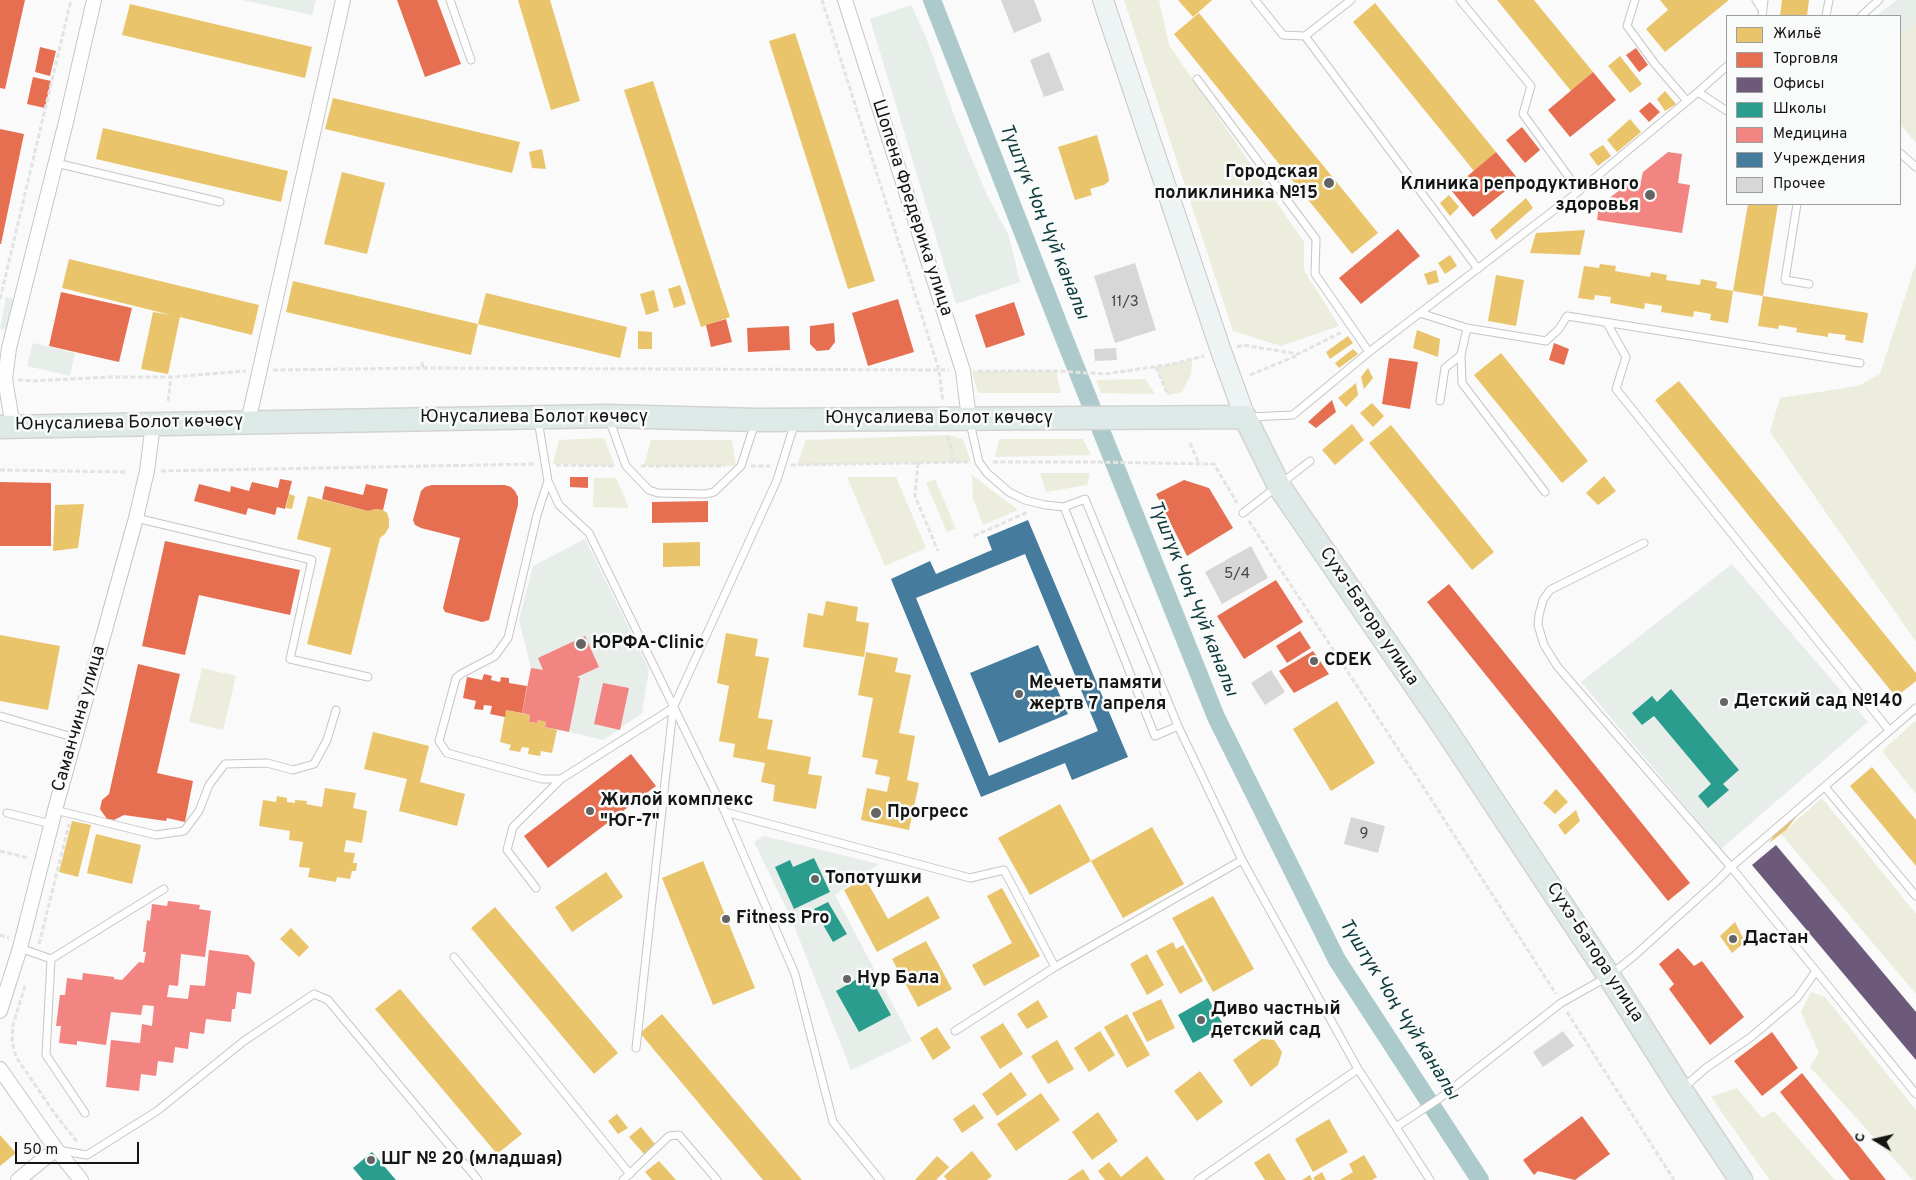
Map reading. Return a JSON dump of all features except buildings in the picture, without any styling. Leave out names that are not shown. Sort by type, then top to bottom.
[{"type":"main road","name":"Сухэ-Батора улица","points":[[1103,0],[1221,351],[1245,417],[1279,486],[1452,738],[1609,976],[1681,1090],[1742,1180]]},
{"type":"main road","name":"Юнусалиева Болот көчөсү","points":[[6,427],[608,416],[756,420],[1245,417]]},
{"type":"street","points":[[6,427],[5,379],[9,348],[56,163],[94,0]]},
{"type":"street","points":[[248,422],[343,0]]},
{"type":"street","name":"Шопена Фредерика улица","points":[[845,0],[963,371],[969,418]]},
{"type":"street","name":"Саманчина улица","points":[[0,1011],[20,948],[51,824],[136,518],[147,471],[153,424]]},
{"type":"street","points":[[0,1069],[56,1149],[81,1180]]},
{"type":"street","points":[[18,1180],[56,1149]]},
{"type":"lane","points":[[450,0],[471,60]]},
{"type":"lane","points":[[1255,0],[1283,35],[1305,36],[1351,0]]},
{"type":"lane","points":[[1460,0],[1531,86],[1523,114],[1579,191]]},
{"type":"lane","points":[[1635,0],[1627,26],[1655,64],[1687,101]]},
{"type":"lane","points":[[1756,0],[1762,14]]},
{"type":"lane","points":[[1762,14],[1764,0]]},
{"type":"lane","points":[[1826,15],[1829,0]]},
{"type":"lane","points":[[1862,15],[1879,0]]},
{"type":"lane","points":[[1305,36],[1478,269]]},
{"type":"lane","points":[[1245,417],[1293,415],[1369,352],[1579,191],[1726,67]]},
{"type":"lane","points":[[1197,80],[1316,239],[1316,274],[1369,352]]},
{"type":"lane","points":[[1698,92],[1726,111]]},
{"type":"lane","points":[[1901,154],[1916,168]]},
{"type":"lane","points":[[56,163],[220,202]]},
{"type":"lane","points":[[1797,205],[1785,280],[1809,284]]},
{"type":"lane","points":[[1420,313],[1467,328],[1546,341],[1567,316],[1860,363]]},
{"type":"lane","points":[[1608,324],[1626,357],[1616,389],[1889,730]]},
{"type":"lane","points":[[1467,328],[1462,355],[1462,383],[1545,492]]},
{"type":"lane","points":[[1440,401],[1445,368],[1462,355]]},
{"type":"lane","points":[[608,416],[626,466],[649,490],[658,493],[705,494],[714,492],[741,466],[756,420]]},
{"type":"lane","points":[[538,417],[548,481],[558,505],[589,533],[725,812],[795,974],[834,1122],[880,1180]]},
{"type":"lane","points":[[969,418],[979,462],[987,474],[1009,492],[1025,500],[1064,507],[1085,499],[1178,726],[1242,860],[1358,1069],[1430,1180]]},
{"type":"lane","points":[[636,1048],[673,708],[777,480],[796,419]]},
{"type":"lane","points":[[1243,513],[1310,461]]},
{"type":"lane","points":[[548,481],[537,516],[508,638],[495,656],[456,678],[439,741],[448,753],[542,779],[561,779]]},
{"type":"lane","points":[[1064,507],[1155,736],[1178,726]]},
{"type":"lane","points":[[136,518],[312,560],[290,659],[368,676]]},
{"type":"lane","points":[[1644,542],[1550,590],[1543,600],[1539,615],[1540,635],[1544,645],[1558,666],[1731,867],[1916,1094]]},
{"type":"lane","points":[[536,888],[507,850],[513,827],[561,779],[673,708]]},
{"type":"lane","points":[[1396,1127],[1440,1098],[1561,1003],[1609,976],[1634,956],[1731,867],[1916,708]]},
{"type":"lane","points":[[55,810],[156,835],[184,831],[199,811],[209,785],[225,764],[267,763],[293,770],[314,764],[327,740],[336,710]]},
{"type":"lane","points":[[0,716],[76,738]]},
{"type":"lane","points":[[1824,786],[1916,896]]},
{"type":"lane","points":[[725,812],[970,878],[1004,870],[1055,967]]},
{"type":"lane","points":[[7,814],[51,824]]},
{"type":"lane","points":[[955,1031],[1055,967],[1242,860]]},
{"type":"lane","points":[[51,959],[164,889]]},
{"type":"lane","points":[[20,948],[51,959]]},
{"type":"lane","points":[[454,957],[630,1174]]},
{"type":"lane","points":[[51,959],[46,1055],[84,1113]]},
{"type":"lane","points":[[1681,1090],[1706,1068],[1751,1037],[1797,998],[1816,972]]},
{"type":"lane","points":[[56,1149],[87,1155],[157,1111],[244,1041],[314,994],[328,1000],[478,1180]]},
{"type":"lane","points":[[1198,1180],[1358,1069]]},
{"type":"lane","points":[[623,1180],[669,1136],[679,1135],[718,1180]]},
{"type":"path","points":[[0,299],[71,0]]},
{"type":"path","points":[[822,0],[939,370],[943,405]]},
{"type":"path","points":[[1250,375],[1352,327]]},
{"type":"path","points":[[5,379],[33,381],[109,377],[171,377],[260,370],[423,368],[1056,371],[1105,374],[1174,364],[1243,345],[1298,354]]},
{"type":"path","points":[[422,362],[423,368]]},
{"type":"path","points":[[1156,367],[1168,394]]},
{"type":"path","points":[[168,401],[171,377]]},
{"type":"path","points":[[947,430],[954,462]]},
{"type":"path","points":[[1190,443],[1199,464]]},
{"type":"path","points":[[161,471],[546,464],[782,466],[971,462]]},
{"type":"path","points":[[992,462],[1214,464],[1243,513],[1431,798],[1674,1180]]},
{"type":"path","points":[[918,463],[915,496],[938,551]]},
{"type":"path","points":[[0,470],[126,472]]},
{"type":"path","points":[[974,536],[1045,505]]},
{"type":"path","points":[[71,814],[36,953],[13,1025],[12,1041],[16,1056],[54,1114],[87,1155]]},
{"type":"path","points":[[0,852],[42,861]]},
{"type":"shaded area","points":[[242,0],[316,0],[312,15]]},
{"type":"shaded area","points":[[1897,0],[1916,0],[1916,143],[1901,125],[1901,15],[1877,15]]},
{"type":"shaded area","points":[[911,5],[925,35],[957,123],[986,193],[1009,236],[1020,282],[956,304],[870,19]]},
{"type":"shaded area","points":[[6,297],[14,299],[8,330],[0,329]]},
{"type":"shaded area","points":[[33,343],[75,353],[70,376],[27,366]]},
{"type":"shaded area","name":"ЮРФА-Clinic","points":[[585,539],[649,669],[642,713],[604,740],[569,732],[580,678],[531,668],[519,620],[533,566]]},
{"type":"shaded area","name":"Детский сад №140","points":[[1732,564],[1868,722],[1721,849],[1581,682]]},
{"type":"shaded area","name":"Нур Бала","points":[[764,836],[879,864],[835,895],[912,1041],[851,1070],[791,918],[754,842]]},
{"type":"green space","points":[[1124,0],[1159,0],[1169,45],[1304,242],[1304,270],[1339,326],[1281,346],[1233,331]]},
{"type":"green space","points":[[1916,22],[1916,140],[1901,125],[1901,34]]},
{"type":"green space","points":[[1916,263],[1916,642],[1770,432],[1780,398],[1858,386],[1880,374]]},
{"type":"green space","points":[[1192,360],[1191,374],[1182,392],[1168,395],[1156,367]]},
{"type":"green space","points":[[972,371],[1056,371],[1061,393],[978,393]]},
{"type":"green space","points":[[1145,379],[1155,394],[1101,393],[1096,380]]},
{"type":"green space","points":[[948,435],[963,439],[971,462],[797,465],[806,440]]},
{"type":"green space","points":[[604,438],[615,466],[553,464],[559,440]]},
{"type":"green space","points":[[999,439],[1083,439],[1091,455],[995,457]]},
{"type":"green space","points":[[651,440],[732,440],[736,466],[644,466]]},
{"type":"green space","points":[[1040,473],[1090,473],[1087,485],[1046,492]]},
{"type":"green space","points":[[972,475],[1018,510],[983,525],[973,498]]},
{"type":"green space","points":[[847,477],[896,477],[926,548],[885,566]]},
{"type":"green space","points":[[594,478],[616,478],[629,508],[593,507]]},
{"type":"green space","points":[[935,479],[956,529],[947,532],[926,483]]},
{"type":"green space","points":[[202,668],[236,676],[223,730],[189,722]]},
{"type":"green space","points":[[1916,722],[1916,794],[1882,751]]},
{"type":"green space","points":[[1822,798],[1916,914],[1916,994],[1781,834]]},
{"type":"green space","points":[[1811,992],[1825,997],[1916,1110],[1916,1180],[1913,1180],[1810,1067],[1819,1053],[1801,1012]]},
{"type":"green space","points":[[1737,1088],[1762,1118],[1774,1111],[1835,1180],[1770,1180],[1711,1097]]},
{"type":"waterway","name":"Түштүк Чоң Чүй каналы","points":[[932,0],[1064,338],[1216,717],[1337,960],[1480,1180]]},
{"type":"place","name":"Городская поликлиника №15","points":[[1329,183]]},
{"type":"place","name":"Клиника репродуктивного здоровья","points":[[1650,195]]},
{"type":"place","name":"ЮРФА-Clinic","points":[[581,644]]},
{"type":"place","name":"CDEK","points":[[1314,661]]},
{"type":"place","name":"Мечеть памяти жертв 7 апреля","points":[[1019,694]]},
{"type":"place","name":"Детский сад №140","points":[[1724,702]]},
{"type":"place","name":"Жилой комплекс \"Юг-7\"","points":[[590,811]]},
{"type":"place","name":"Прогресс","points":[[876,813]]},
{"type":"place","name":"Топотушки","points":[[815,879]]},
{"type":"place","name":"Fitness Pro","points":[[726,919]]},
{"type":"place","name":"Дастан","points":[[1733,939]]},
{"type":"place","name":"Нур Бала","points":[[847,979]]},
{"type":"place","name":"Диво частный детский сад","points":[[1201,1020]]},
{"type":"place","name":"ШГ № 20 (младшая)","points":[[371,1160]]}]
